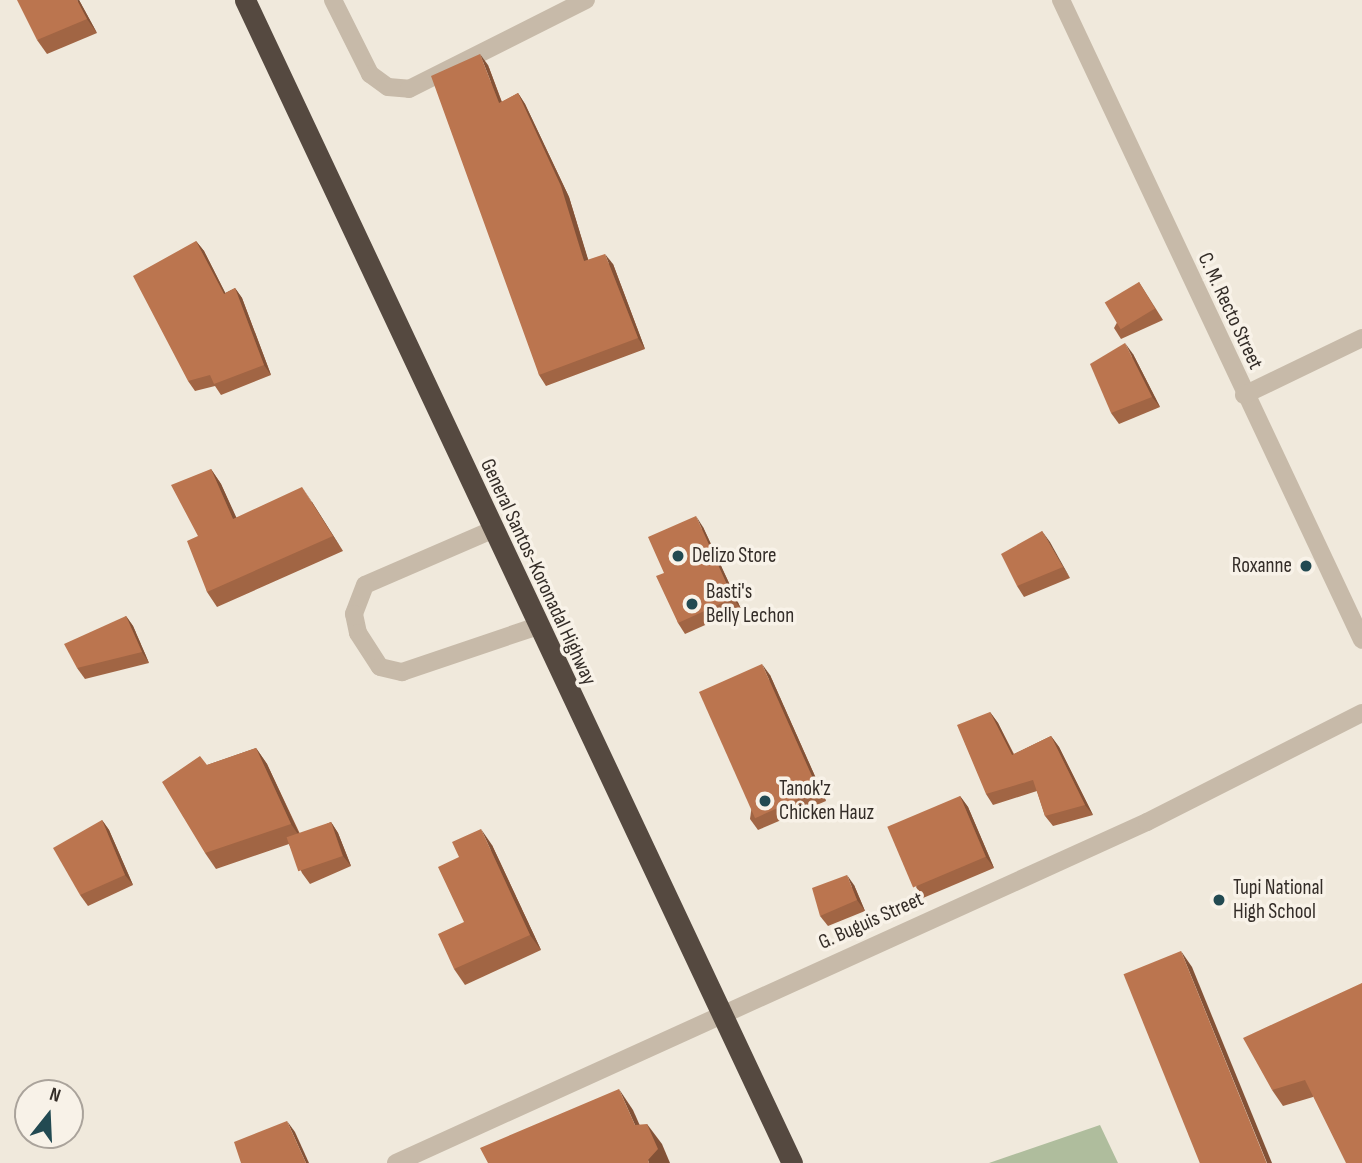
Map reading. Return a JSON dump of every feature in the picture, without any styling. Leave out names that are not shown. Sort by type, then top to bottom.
[{"type":"highway","name":"General Santos-Koronadal Highway","points":[[245,0],[535,626],[792,1163]]},
{"type":"street","points":[[333,0],[370,74],[388,87],[409,89],[586,0]]},
{"type":"street","name":"C. M. Recto Street","points":[[1061,0],[1244,396],[1362,640]]},
{"type":"street","points":[[1244,396],[1362,338]]},
{"type":"street","points":[[492,530],[366,585],[354,614],[358,633],[380,667],[402,672],[535,626]]},
{"type":"street","name":"G. Buguis Street","points":[[396,1163],[1147,822],[1362,713]]},
{"type":"green space","points":[[1100,1125],[1118,1163],[989,1163]]},
{"type":"building","points":[[17,0],[77,0],[87,19],[37,40]]},
{"type":"building","points":[[480,54],[499,103],[518,93],[561,186],[584,261],[605,254],[638,338],[539,375],[431,76]]},
{"type":"building","points":[[196,241],[224,294],[235,288],[264,365],[214,384],[210,375],[188,381],[133,276]]},
{"type":"building","points":[[1139,282],[1155,309],[1121,329],[1105,303]]},
{"type":"building","points":[[1125,343],[1152,397],[1111,413],[1090,364]]},
{"type":"building","points":[[211,469],[233,519],[302,487],[333,536],[207,592],[187,541],[198,536],[171,485]]},
{"type":"building","points":[[696,516],[733,598],[678,623],[656,576],[664,573],[648,537]]},
{"type":"building","points":[[1042,531],[1063,567],[1017,586],[1001,554]]},
{"type":"building","points":[[126,616],[142,652],[77,668],[64,644]]},
{"type":"building","points":[[762,664],[818,790],[755,818],[699,692]]},
{"type":"building","points":[[990,712],[1012,755],[1051,736],[1085,805],[1045,816],[1033,780],[986,794],[957,725]]},
{"type":"building","points":[[256,748],[291,824],[205,853],[162,782],[200,756],[207,765]]},
{"type":"building","points":[[960,796],[986,857],[913,888],[887,827]]},
{"type":"building","points":[[102,820],[125,875],[80,895],[53,848]]},
{"type":"building","points":[[331,822],[343,856],[298,871],[287,837]]},
{"type":"building","points":[[481,829],[530,935],[454,969],[438,934],[464,922],[438,867],[459,857],[452,842]]},
{"type":"building","points":[[847,875],[857,900],[820,916],[812,888]]},
{"type":"building","points":[[1181,951],[1267,1163],[1200,1163],[1124,974]]},
{"type":"building","points":[[1362,983],[1362,1163],[1346,1163],[1305,1080],[1272,1090],[1243,1038]]},
{"type":"building","points":[[619,1089],[635,1125],[647,1124],[658,1149],[648,1160],[649,1163],[488,1163],[480,1148]]},
{"type":"building","points":[[287,1121],[306,1163],[241,1163],[234,1142]]},
{"type":"place","name":"Delizo Store","points":[[678,556]]},
{"type":"place","name":"Roxanne","points":[[1306,566]]},
{"type":"place","name":"Basti's Belly Lechon","points":[[692,604]]},
{"type":"place","name":"Tanok'z Chicken Hauz","points":[[765,801]]},
{"type":"place","name":"Tupi National High School","points":[[1219,900]]}]
